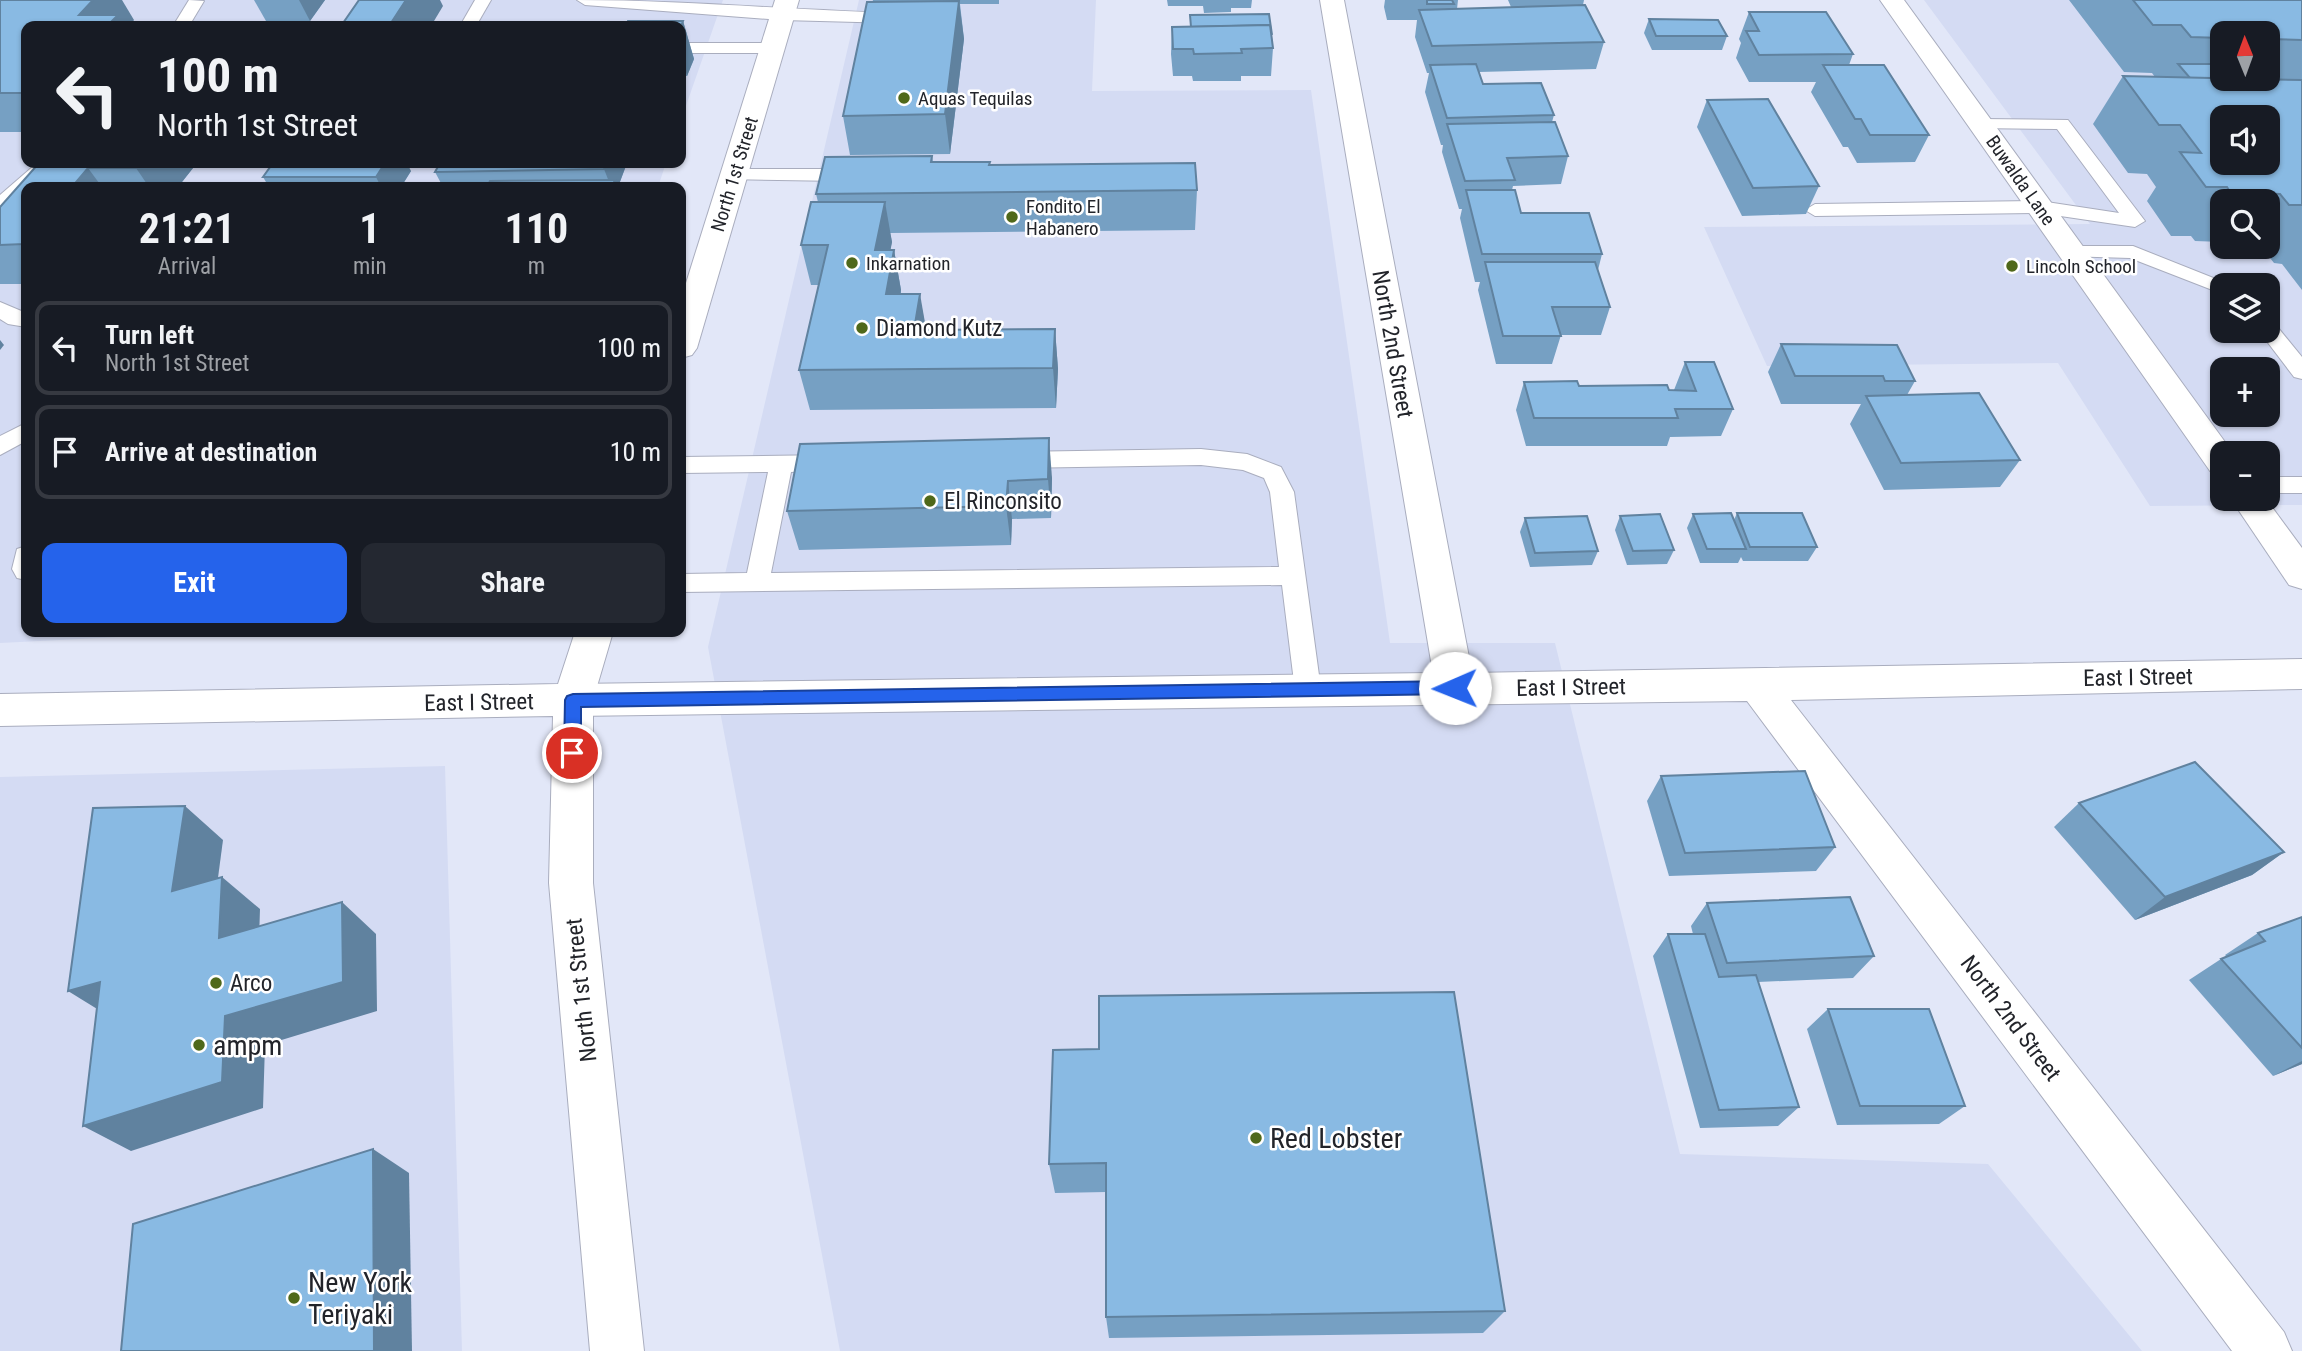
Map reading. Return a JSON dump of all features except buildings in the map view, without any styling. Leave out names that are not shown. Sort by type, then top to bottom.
[{"type":"street","name":"North 2nd Street","points":[[1332,0],[1455,688]]},
{"type":"street","name":"Buwalda Lane","points":[[1892,0],[2210,447]]},
{"type":"street","name":"North 1st Street","points":[[686,325],[785,8]]},
{"type":"street","points":[[2257,511],[2302,575]]},
{"type":"street","name":"North 1st Street","points":[[592,637],[573,700],[571,883],[617,1351]]},
{"type":"street","name":"East I Street","points":[[0,710],[2298,677]]},
{"type":"street","name":"North 2nd Street","points":[[1757,685],[2265,1351]]},
{"type":"lane","points":[[471,21],[483,0]]},
{"type":"lane","points":[[585,0],[785,8],[895,18]]},
{"type":"lane","points":[[184,21],[197,1]]},
{"type":"lane","points":[[686,48],[773,48]]},
{"type":"lane","points":[[1815,210],[2040,208],[2135,221],[2062,124],[1980,124]]},
{"type":"lane","points":[[24,182],[42,168]]},
{"type":"lane","points":[[733,175],[841,175]]},
{"type":"lane","points":[[0,206],[21,185]]},
{"type":"lane","points":[[2071,252],[2133,252],[2210,282]]},
{"type":"lane","points":[[0,309],[21,319]]},
{"type":"lane","points":[[2279,343],[2302,372]]},
{"type":"lane","points":[[0,447],[21,434]]},
{"type":"lane","points":[[991,460],[1201,457],[1247,462],[1273,473],[1282,492],[1308,690]]},
{"type":"lane","points":[[686,465],[851,463]]},
{"type":"lane","points":[[757,582],[781,464]]},
{"type":"lane","points":[[2280,485],[2302,485]]},
{"type":"lane","points":[[686,583],[1293,576]]},
{"type":"shaded area","points":[[0,0],[723,0],[686,106],[686,21],[21,21],[21,168],[664,168],[660,182],[21,182],[21,637],[119,637],[0,643]]},
{"type":"shaded area","points":[[859,0],[1096,0],[1092,91],[1311,90],[1390,643],[1555,643],[1680,1154],[1988,1164],[2142,1351],[840,1351],[708,647]]},
{"type":"shaded area","name":"Lincoln School","points":[[1924,0],[2302,0],[2302,505],[2280,505],[2280,441],[2210,441],[2210,506],[2150,506],[2058,363],[1767,366],[1704,227],[2090,224]]},
{"type":"shaded area","points":[[445,766],[462,1351],[0,1351],[0,777]]},
{"type":"place","name":"Aquas Tequilas","points":[[904,98]]},
{"type":"place","name":"Fondito El Habanero","points":[[1012,217]]},
{"type":"place","name":"Inkarnation","points":[[852,263]]},
{"type":"place","name":"Lincoln School","points":[[2012,266]]},
{"type":"place","name":"Diamond Kutz","points":[[862,328]]},
{"type":"place","name":"El Rinconsito","points":[[930,501]]},
{"type":"place","name":"Arco","points":[[216,983]]},
{"type":"place","name":"ampm","points":[[199,1045]]},
{"type":"place","name":"Red Lobster","points":[[1256,1138]]},
{"type":"place","name":"New York Teriyaki","points":[[294,1298]]},
{"type":"route","points":[[572,753],[573,700],[1455,688]]}]
